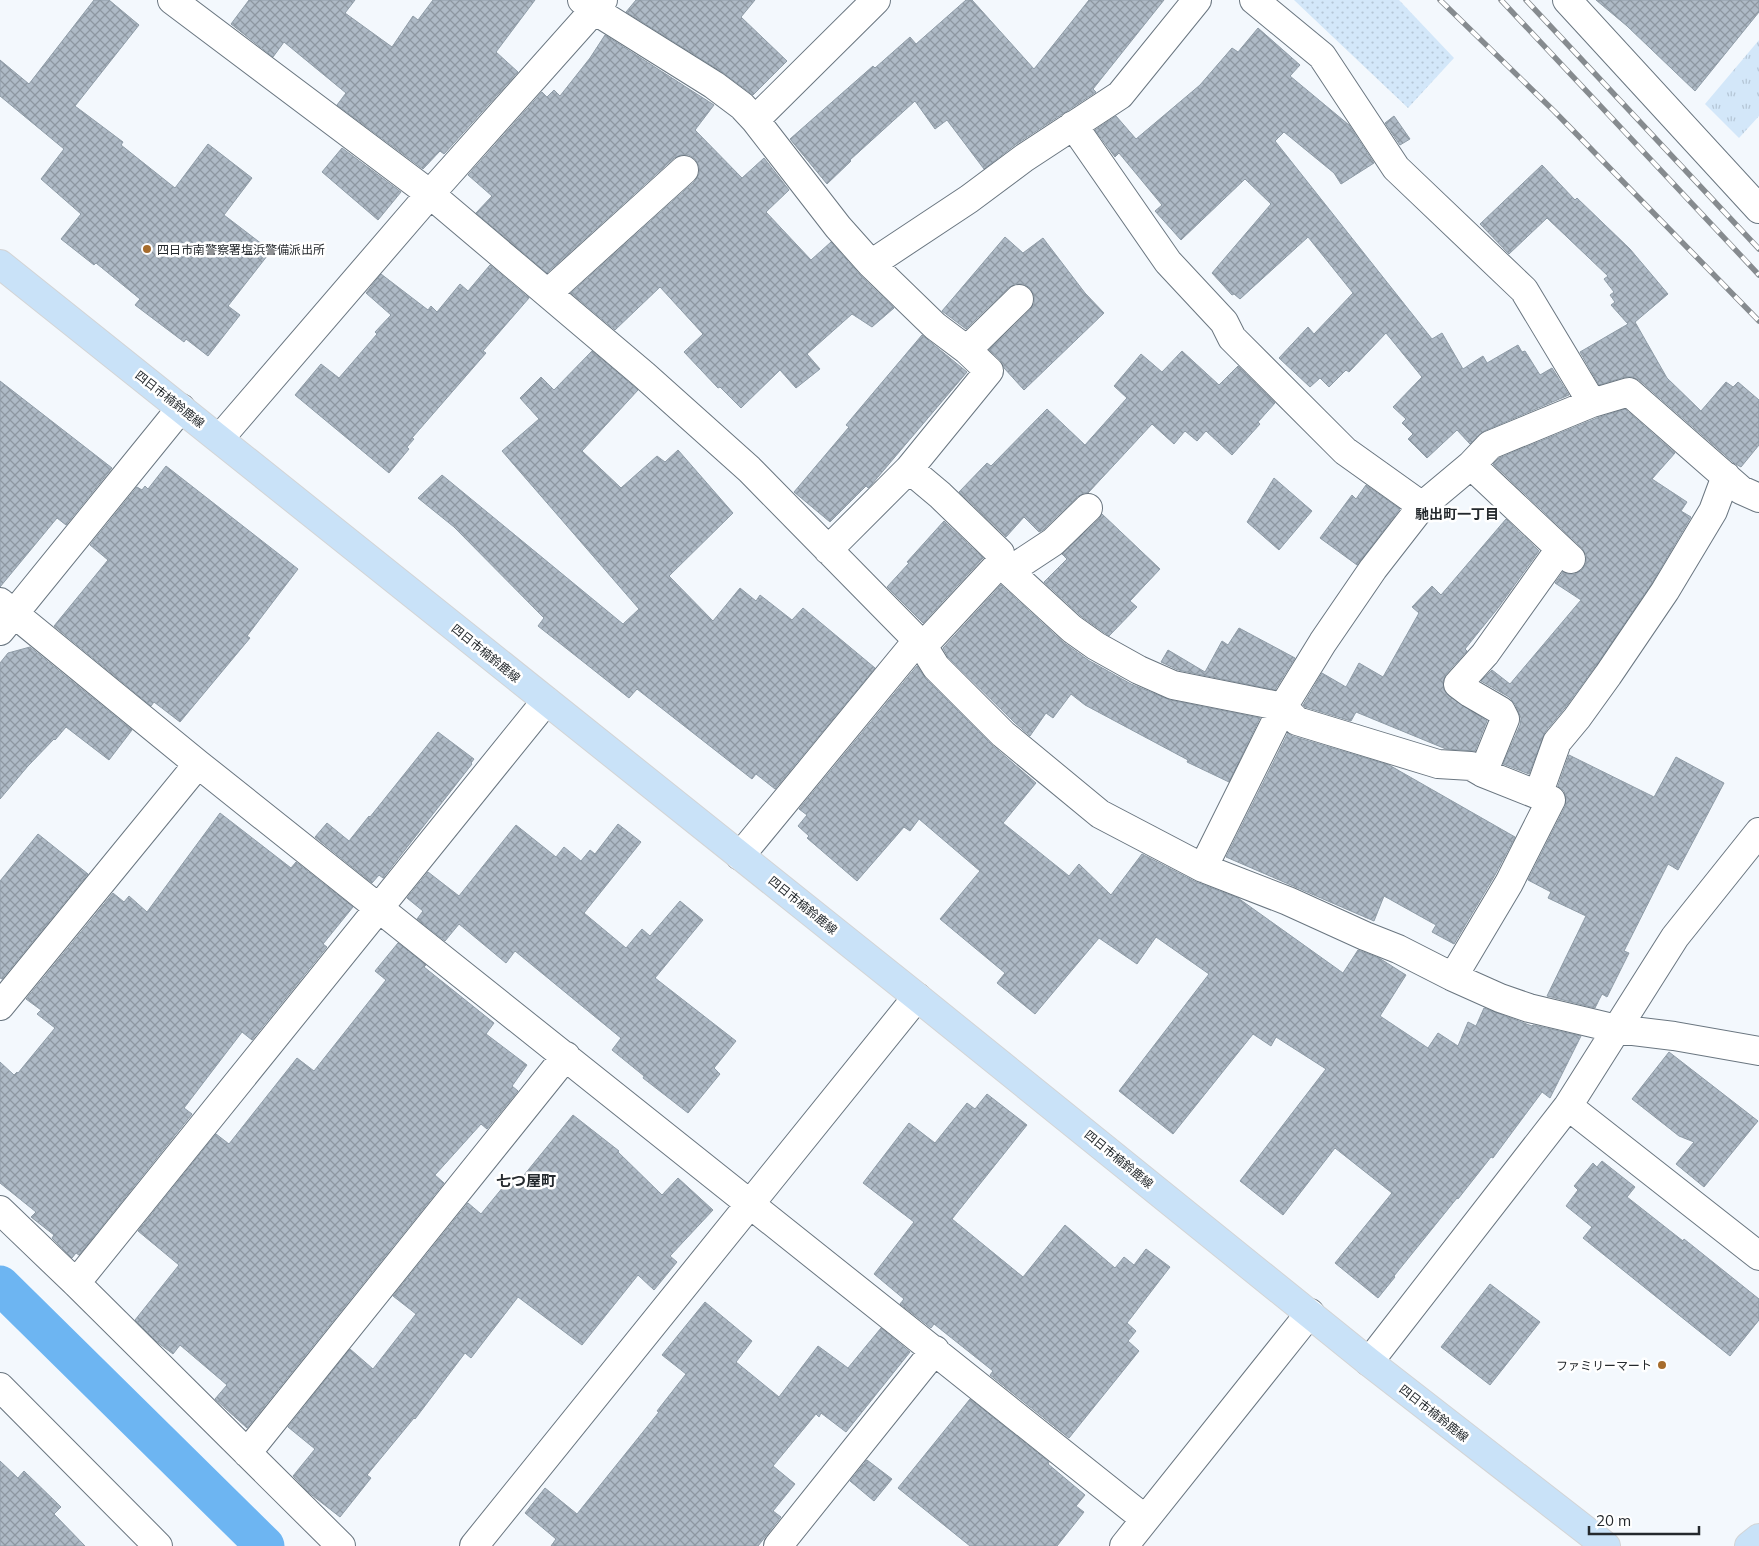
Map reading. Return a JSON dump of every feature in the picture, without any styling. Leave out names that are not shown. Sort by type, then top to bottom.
[{"type":"main road","name":"四日市楠鈴鹿線","points":[[0,264],[917,996],[1369,1362],[1606,1546]]},
{"type":"main road","points":[[1749,1546],[1759,1538]]},
{"type":"street","points":[[172,0],[430,194],[644,375],[749,469],[920,644],[936,667],[1003,734],[1100,814],[1203,868],[1288,901],[1398,949],[1500,998],[1529,1008],[1617,1029],[1674,1036],[1759,1051]]},
{"type":"street","points":[[756,120],[876,0]]},
{"type":"street","points":[[872,264],[969,199],[1072,125],[1120,95],[1197,0]]},
{"type":"street","points":[[1254,0],[1322,56],[1396,168],[1524,290],[1592,403]]},
{"type":"street","points":[[1567,0],[1759,209]]},
{"type":"street","points":[[220,438],[593,3],[742,106],[756,120],[838,226],[872,264],[935,326],[967,350],[990,372],[909,469],[828,550]]},
{"type":"street","points":[[1072,125],[1168,262],[1224,322],[1232,338],[1345,451],[1422,506]]},
{"type":"street","points":[[548,294],[684,170]]},
{"type":"street","points":[[967,350],[1019,299]]},
{"type":"street","points":[[1203,868],[1283,707],[1323,642],[1373,569],[1422,506],[1471,465],[1490,445],[1592,403],[1629,392],[1741,490],[1759,498]]},
{"type":"street","points":[[181,408],[5,616],[198,764],[750,1202],[1145,1519]]},
{"type":"street","points":[[1471,465],[1565,554],[1485,654],[1458,684],[1501,711],[1505,719],[1482,773]]},
{"type":"street","points":[[909,469],[940,495],[1003,562],[1072,629],[1096,646],[1139,670],[1173,685],[1283,707],[1297,721],[1398,753],[1438,764],[1470,766],[1482,773],[1551,800],[1509,883],[1453,977]]},
{"type":"street","points":[[1538,795],[1557,742],[1598,689],[1665,591],[1713,511],[1726,476]]},
{"type":"street","points":[[740,856],[920,644],[1003,562],[1053,542],[1088,508]]},
{"type":"street","points":[[76,1282],[546,700]]},
{"type":"street","points":[[0,1006],[198,764]]},
{"type":"street","points":[[1369,1362],[1568,1106],[1675,937],[1759,832]]},
{"type":"street","points":[[474,1546],[917,996]]},
{"type":"street","points":[[247,1453],[566,1056]]},
{"type":"street","points":[[1568,1106],[1759,1256]]},
{"type":"street","points":[[0,1210],[76,1282],[341,1546]]},
{"type":"street","points":[[1124,1546],[1310,1313]]},
{"type":"street","points":[[778,1546],[935,1350]]},
{"type":"street","points":[[1,1391],[158,1546]]},
{"type":"green space","points":[[1294,0],[1399,0],[1454,58],[1408,108]]},
{"type":"green space","points":[[1759,40],[1759,116],[1739,138],[1705,104]]},
{"type":"building","points":[[94,0],[109,0],[139,25],[75,106],[123,142],[121,145],[175,188],[208,144],[252,178],[224,215],[271,251],[228,306],[240,315],[208,356],[186,339],[184,342],[135,305],[140,299],[96,263],[94,265],[61,239],[81,214],[41,179],[64,149],[0,96],[0,60],[29,84]]},
{"type":"building","points":[[249,0],[355,0],[345,13],[392,47],[413,16],[418,20],[433,0],[535,0],[496,52],[518,72],[444,154],[440,151],[423,169],[337,105],[346,93],[284,42],[273,57],[231,24]]},
{"type":"building","points":[[636,0],[755,0],[741,17],[787,61],[753,95],[722,72],[626,12]]},
{"type":"building","points":[[966,0],[972,0],[1034,69],[1089,0],[1164,0],[1093,89],[1096,92],[1015,145],[984,169],[947,120],[935,129],[915,101],[850,160],[827,184],[790,139],[873,66],[875,68],[910,37],[916,44]]},
{"type":"building","points":[[1596,0],[1759,0],[1759,12],[1695,91],[1627,26]]},
{"type":"building","points":[[1258,28],[1300,65],[1290,76],[1349,125],[1374,163],[1341,184],[1334,173],[1284,132],[1275,141],[1432,339],[1442,333],[1463,369],[1483,356],[1487,363],[1518,345],[1522,352],[1525,351],[1540,375],[1552,368],[1569,395],[1484,431],[1470,444],[1457,430],[1427,458],[1408,439],[1413,434],[1402,423],[1406,419],[1393,407],[1422,377],[1386,333],[1349,372],[1346,370],[1329,387],[1320,378],[1310,387],[1279,358],[1308,327],[1314,334],[1353,293],[1308,237],[1240,299],[1234,294],[1232,295],[1212,273],[1271,204],[1245,179],[1181,240],[1155,211],[1162,205],[1119,153],[1115,157],[1095,130],[1116,116],[1136,139],[1200,85],[1232,48],[1238,52]]},
{"type":"building","points":[[605,35],[714,105],[695,130],[742,178],[764,158],[789,190],[766,212],[811,260],[831,242],[860,275],[894,308],[872,327],[852,314],[807,354],[820,369],[796,388],[780,370],[741,408],[720,387],[718,388],[684,352],[703,334],[660,287],[615,330],[571,293],[695,181],[699,174],[699,166],[695,159],[689,155],[681,155],[674,158],[547,273],[476,213],[492,196],[468,175],[542,92],[547,97],[554,90],[560,96],[590,58]]},
{"type":"building","points":[[1394,116],[1410,139],[1400,145],[1385,123]]},
{"type":"building","points":[[342,148],[401,192],[378,220],[322,172]]},
{"type":"building","points":[[1542,165],[1575,200],[1577,198],[1630,249],[1668,294],[1635,322],[1667,378],[1701,411],[1726,382],[1733,387],[1738,382],[1759,400],[1759,445],[1741,467],[1639,380],[1625,377],[1599,385],[1580,352],[1628,324],[1611,305],[1615,302],[1610,295],[1614,292],[1604,279],[1608,276],[1547,218],[1509,254],[1480,224]]},
{"type":"building","points":[[1005,237],[1023,253],[1043,238],[1085,293],[1104,313],[1024,390],[1004,368],[1000,360],[989,350],[1030,310],[1034,303],[1034,296],[1030,288],[1023,284],[1015,284],[1008,288],[966,329],[942,311]]},
{"type":"building","points":[[490,265],[529,298],[483,351],[486,353],[412,438],[414,439],[407,447],[409,449],[389,473],[295,395],[321,364],[339,378],[377,334],[375,332],[391,315],[366,293],[381,274],[428,310],[431,306],[437,312],[460,284],[468,291]]},
{"type":"building","points":[[922,335],[967,372],[872,484],[868,488],[866,486],[830,522],[794,492],[849,427],[846,425]]},
{"type":"building","points":[[592,351],[638,390],[582,451],[621,488],[657,456],[665,462],[678,450],[733,513],[669,576],[713,621],[740,588],[756,601],[760,595],[792,620],[803,608],[875,668],[775,789],[756,774],[752,779],[637,689],[629,698],[538,626],[544,618],[454,527],[418,498],[442,475],[623,624],[639,609],[502,451],[539,419],[520,398],[541,377],[554,390]]},
{"type":"building","points":[[1182,351],[1219,385],[1238,366],[1275,403],[1258,422],[1260,424],[1232,455],[1206,431],[1197,441],[1185,431],[1174,444],[1152,424],[1088,493],[1077,497],[1043,530],[1039,532],[1024,517],[1006,537],[959,492],[987,463],[991,466],[1047,409],[1085,445],[1127,398],[1114,386],[1141,354],[1162,372]]},
{"type":"building","points":[[0,381],[112,468],[66,525],[57,518],[0,587]]},
{"type":"building","points":[[1625,409],[1675,453],[1652,479],[1687,502],[1681,511],[1691,517],[1652,583],[1597,664],[1545,732],[1529,774],[1503,764],[1520,725],[1521,718],[1515,704],[1509,697],[1481,681],[1492,670],[1510,684],[1581,600],[1555,583],[1563,572],[1575,574],[1582,570],[1586,563],[1586,555],[1582,548],[1493,464],[1499,458],[1597,418]]},
{"type":"building","points":[[166,466],[298,569],[247,636],[250,638],[180,722],[154,702],[151,706],[54,626],[108,560],[90,545],[137,487],[142,490],[145,486],[148,489]]},
{"type":"building","points":[[1274,478],[1312,511],[1279,550],[1247,522]]},
{"type":"building","points":[[1366,485],[1400,509],[1357,565],[1320,538],[1352,495],[1356,499]]},
{"type":"building","points":[[1102,514],[1160,569],[1130,601],[1137,607],[1109,636],[1082,617],[1044,582],[1067,559],[1062,554]]},
{"type":"building","points":[[1506,519],[1539,551],[1498,608],[1465,649],[1467,651],[1446,674],[1443,682],[1444,690],[1449,696],[1487,721],[1475,751],[1446,749],[1356,712],[1351,721],[1303,705],[1322,673],[1346,687],[1359,663],[1383,677],[1419,613],[1412,607],[1432,586],[1441,595]]},
{"type":"building","points":[[944,521],[983,558],[923,623],[887,587]]},
{"type":"building","points":[[1001,585],[1063,642],[1088,660],[1131,684],[1170,700],[1260,718],[1229,782],[1187,762],[1188,760],[1085,705],[1071,694],[1053,718],[1046,713],[1030,736],[948,657],[943,648]]},
{"type":"building","points":[[1239,628],[1295,658],[1275,690],[1178,670],[1161,662],[1168,650],[1205,672],[1222,641],[1228,645]]},
{"type":"building","points":[[30,647],[132,730],[109,760],[66,727],[28,766],[0,799],[0,663],[8,653]]},
{"type":"building","points":[[917,666],[925,678],[992,745],[1036,783],[1003,823],[1069,876],[1079,864],[1111,895],[1142,854],[1196,882],[1238,898],[1343,973],[1358,950],[1379,958],[1406,975],[1380,1016],[1428,1048],[1438,1033],[1458,1046],[1468,1022],[1476,1026],[1484,1008],[1532,1026],[1581,1036],[1550,1098],[1542,1092],[1493,1158],[1491,1157],[1457,1198],[1378,1298],[1335,1263],[1392,1193],[1335,1148],[1283,1215],[1240,1181],[1326,1069],[1276,1037],[1271,1046],[1253,1034],[1173,1134],[1119,1091],[1209,974],[1156,937],[1137,964],[1099,938],[1035,1014],[997,983],[1005,973],[940,919],[980,871],[919,819],[910,831],[904,827],[857,881],[807,838],[809,836],[798,826],[807,815],[799,809]]},
{"type":"building","points":[[438,732],[474,759],[472,764],[383,878],[379,875],[372,883],[315,837],[327,823],[349,841]]},
{"type":"building","points":[[1288,733],[1292,736],[1389,765],[1515,837],[1454,944],[1432,932],[1436,925],[1384,896],[1374,921],[1226,857]]},
{"type":"building","points":[[1569,755],[1654,797],[1676,757],[1724,783],[1678,870],[1668,864],[1624,951],[1629,953],[1607,997],[1602,994],[1595,1008],[1547,996],[1586,916],[1548,898],[1551,892],[1528,880],[1565,807],[1566,798],[1564,791],[1558,786]]},
{"type":"building","points":[[220,813],[291,868],[296,862],[353,907],[323,944],[327,947],[252,1040],[242,1032],[184,1108],[192,1114],[79,1255],[76,1253],[72,1258],[52,1238],[54,1235],[31,1217],[36,1212],[0,1183],[0,1062],[14,1075],[18,1073],[55,1028],[37,1014],[41,1010],[26,999],[113,893],[124,902],[129,896],[147,912]]},
{"type":"building","points":[[618,824],[641,842],[584,913],[626,948],[642,929],[650,936],[680,901],[703,920],[655,978],[736,1041],[714,1068],[720,1074],[688,1113],[643,1078],[644,1076],[612,1050],[621,1038],[515,951],[506,963],[459,924],[445,941],[417,919],[423,911],[407,898],[428,872],[459,896],[516,825],[556,857],[564,847],[581,861],[590,850],[595,854]]},
{"type":"building","points":[[38,834],[88,874],[2,979],[0,978],[0,881]]},
{"type":"building","points":[[398,943],[426,965],[424,967],[494,1023],[486,1034],[527,1065],[512,1086],[518,1091],[487,1129],[481,1124],[435,1175],[444,1183],[247,1428],[215,1399],[227,1385],[180,1345],[173,1354],[157,1342],[135,1320],[179,1265],[138,1231],[216,1134],[229,1144],[297,1058],[314,1071],[386,980],[375,971]]},
{"type":"building","points":[[1669,1052],[1758,1121],[1704,1187],[1676,1164],[1694,1142],[1679,1136],[1632,1099]]},
{"type":"building","points":[[987,1094],[1027,1125],[952,1219],[1023,1277],[1065,1225],[1115,1268],[1124,1257],[1134,1265],[1146,1249],[1170,1267],[1127,1323],[1136,1331],[1128,1341],[1139,1351],[1069,1438],[990,1375],[993,1371],[934,1324],[931,1328],[900,1304],[904,1299],[874,1274],[914,1222],[863,1183],[909,1123],[935,1143],[967,1103],[975,1109]]},
{"type":"building","points":[[573,1115],[619,1151],[662,1195],[678,1178],[713,1210],[670,1256],[677,1262],[654,1290],[638,1275],[582,1345],[518,1297],[471,1358],[465,1353],[415,1419],[367,1475],[371,1478],[340,1517],[308,1492],[293,1476],[315,1449],[288,1427],[350,1349],[373,1369],[416,1314],[393,1296],[468,1203],[481,1214],[513,1175],[520,1180]]},
{"type":"building","points":[[1602,1161],[1635,1187],[1627,1197],[1683,1241],[1684,1239],[1759,1299],[1759,1320],[1730,1356],[1583,1238],[1592,1227],[1566,1206],[1578,1190],[1574,1186],[1593,1163],[1597,1167]]},
{"type":"building","points":[[1490,1284],[1540,1322],[1490,1385],[1441,1347]]},
{"type":"building","points":[[705,1302],[752,1341],[736,1362],[779,1397],[818,1346],[848,1368],[881,1328],[910,1352],[846,1432],[821,1413],[819,1417],[816,1414],[773,1466],[795,1484],[773,1511],[781,1517],[758,1546],[551,1546],[556,1539],[525,1513],[545,1488],[577,1514],[659,1412],[657,1411],[686,1374],[662,1355]]},
{"type":"building","points":[[970,1399],[1049,1462],[1048,1464],[1085,1495],[1076,1506],[1084,1512],[1057,1546],[970,1546],[898,1488]]},
{"type":"building","points":[[867,1460],[892,1479],[874,1501],[850,1481]]},
{"type":"building","points":[[0,1461],[18,1478],[24,1471],[61,1507],[54,1514],[85,1546],[0,1546]]},
{"type":"waterway","points":[[0,1285],[265,1546]]},
{"type":"railway","points":[[1440,0],[1554,111],[1759,321]]},
{"type":"railway","points":[[1501,0],[1759,275]]},
{"type":"railway","points":[[1526,0],[1759,249]]},
{"type":"place","name":"四日市南警察署塩浜警備派出所","points":[[147,249]]},
{"type":"place","name":"ファミリーマート","points":[[1662,1365]]},
{"type":"district","name":"馳出町一丁目","points":[[1457,514]]},
{"type":"district","name":"七つ屋町","points":[[526,1180]]}]
